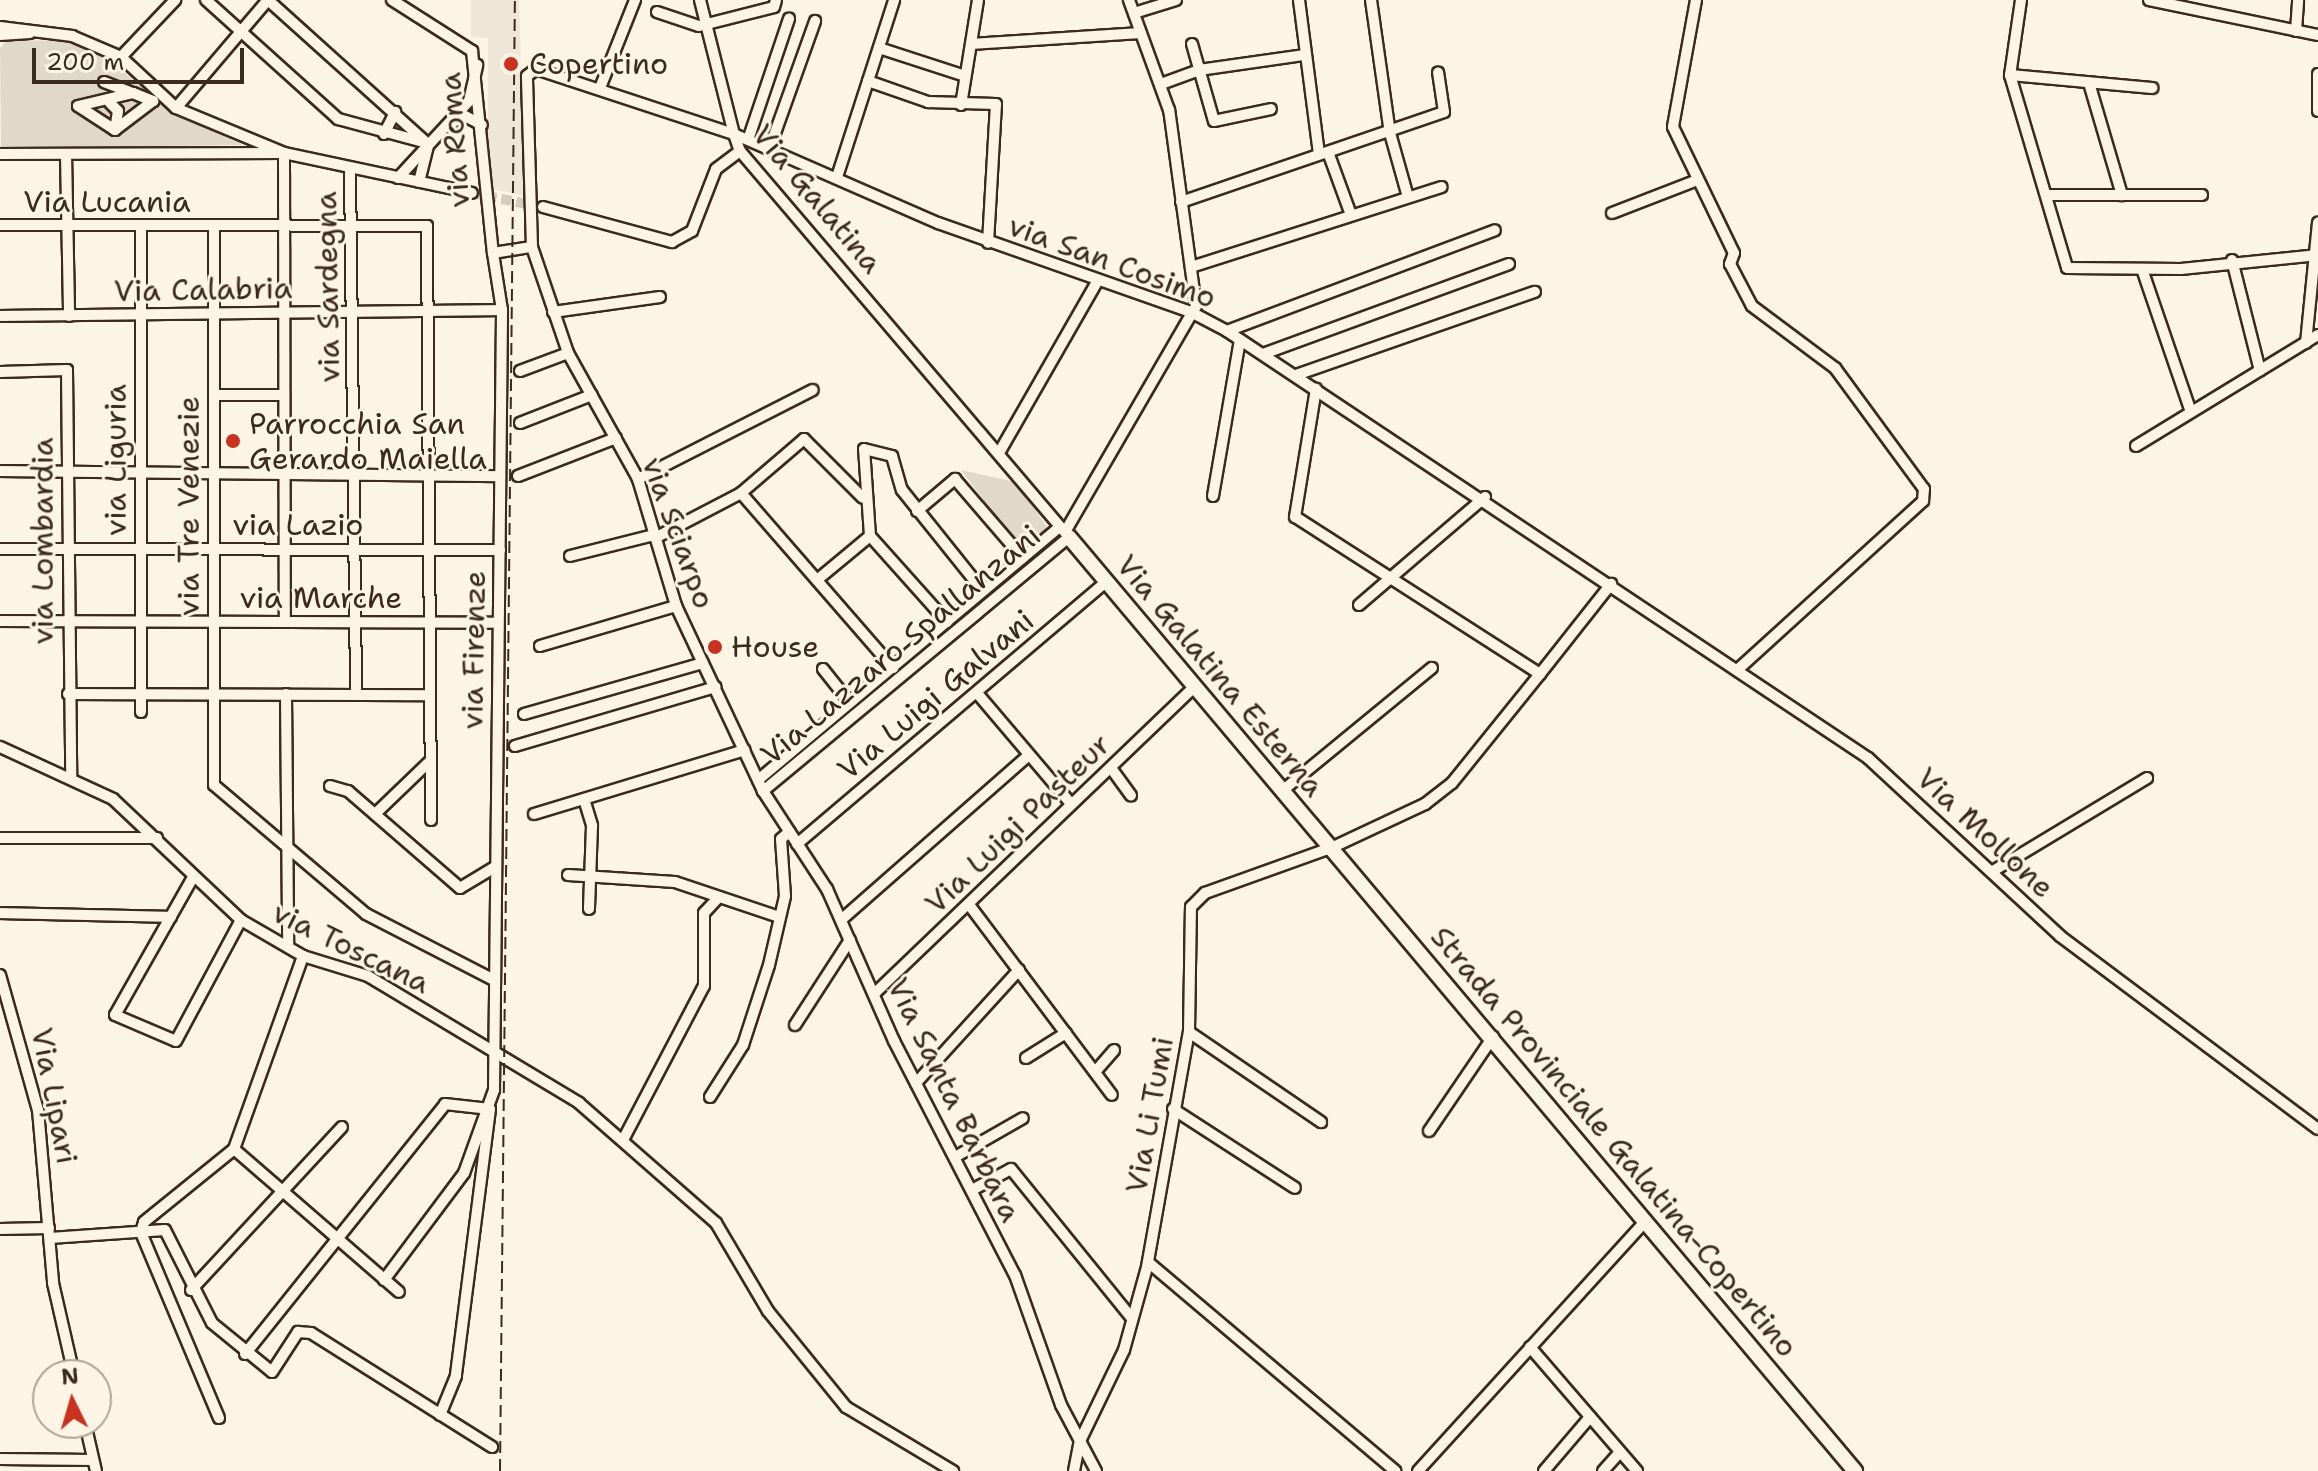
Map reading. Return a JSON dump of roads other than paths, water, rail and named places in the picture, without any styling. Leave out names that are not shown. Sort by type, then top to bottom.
[{"type":"main road","name":"Via Galatina Esterna","points":[[1065,532],[1331,848]]},
{"type":"main road","name":"Strada Provinciale Galatina-Copertino","points":[[1331,848],[1855,1471]]},
{"type":"street","points":[[121,57],[175,0]]},
{"type":"street","points":[[206,0],[338,119],[428,144]]},
{"type":"street","points":[[176,108],[268,0],[428,144]]},
{"type":"street","name":"via Roma","points":[[392,0],[472,51],[477,65],[481,106],[483,212],[493,253]]},
{"type":"street","points":[[600,88],[635,0]]},
{"type":"street","points":[[700,0],[734,134]]},
{"type":"street","points":[[657,12],[706,24],[776,0]]},
{"type":"street","points":[[837,177],[894,0]]},
{"type":"street","points":[[961,105],[978,0]]},
{"type":"street","points":[[1065,532],[1191,312],[1191,267],[1161,84],[1129,0]]},
{"type":"street","points":[[1134,13],[1176,0]]},
{"type":"street","points":[[1299,0],[1305,55],[1324,153],[1351,215]]},
{"type":"street","points":[[1371,0],[1390,133],[1408,197]]},
{"type":"street","points":[[1696,0],[1673,127],[1752,306],[1835,368],[1924,489],[1923,501],[1737,670]]},
{"type":"street","points":[[2021,0],[2010,75],[2067,268],[2142,269],[2316,255]]},
{"type":"street","points":[[2149,0],[2318,35]]},
{"type":"street","points":[[2296,31],[2298,0]]},
{"type":"street","points":[[749,137],[789,19]]},
{"type":"street","points":[[770,147],[815,21]]},
{"type":"street","points":[[0,27],[72,36],[121,57],[176,108],[284,153],[472,193]]},
{"type":"street","points":[[0,35],[36,31]]},
{"type":"street","points":[[971,44],[1141,33]]},
{"type":"street","points":[[1192,44],[1214,121],[1271,109]]},
{"type":"street","points":[[879,48],[965,76]]},
{"type":"street","points":[[1161,84],[1199,70],[1305,55]]},
{"type":"street","points":[[419,182],[422,158],[428,144],[469,101],[477,65]]},
{"type":"street","name":"Via Galatina","points":[[532,247],[527,76],[536,69],[734,134],[740,151],[1065,532]]},
{"type":"street","points":[[1181,202],[1444,112],[1438,72]]},
{"type":"street","points":[[2318,74],[2318,111]]},
{"type":"street","points":[[2010,75],[2152,88]]},
{"type":"street","points":[[868,81],[961,105],[996,104],[988,243]]},
{"type":"street","points":[[104,82],[153,101],[115,130]]},
{"type":"street","points":[[2089,83],[2122,195]]},
{"type":"street","points":[[115,130],[78,106],[110,103],[133,93]]},
{"type":"street","points":[[469,101],[481,106]]},
{"type":"street","points":[[110,103],[118,111],[115,130]]},
{"type":"street","points":[[451,122],[481,106]]},
{"type":"street","points":[[384,134],[395,112]]},
{"type":"street","points":[[465,116],[482,125]]},
{"type":"street","name":"via San Cosimo","points":[[734,134],[749,137],[988,243],[1191,312],[1227,331],[1485,497],[1611,584]]},
{"type":"street","points":[[543,207],[672,242],[692,231],[716,169],[740,151]]},
{"type":"street","points":[[0,154],[284,153]]},
{"type":"street","points":[[284,153],[285,622]]},
{"type":"street","points":[[66,154],[69,316]]},
{"type":"street","points":[[398,178],[422,158]]},
{"type":"street","points":[[422,158],[441,187]]},
{"type":"street","name":"via Sardegna","points":[[350,169],[356,474],[356,692]]},
{"type":"street","points":[[1612,213],[1695,181]]},
{"type":"street","points":[[1191,267],[1442,187]]},
{"type":"street","points":[[2046,195],[2202,195]]},
{"type":"street","points":[[2306,343],[2318,223]]},
{"type":"street","name":"Via Lucania","points":[[0,225],[427,226],[428,311]]},
{"type":"street","name":"via Liguria","points":[[141,227],[141,712]]},
{"type":"street","name":"via Tre Venezie","points":[[214,227],[214,785],[289,849]]},
{"type":"street","points":[[1227,331],[1495,230]]},
{"type":"street","points":[[493,253],[512,253],[532,247]]},
{"type":"street","name":"via Sciarpo","points":[[532,247],[568,353],[638,479],[676,606],[761,786]]},
{"type":"street","name":"via Firenze","points":[[440,1415],[456,1376],[490,1109],[494,1050],[502,310],[493,253]]},
{"type":"street","points":[[2232,260],[2260,371]]},
{"type":"street","points":[[1263,354],[1509,264]]},
{"type":"street","points":[[2142,269],[2191,412]]},
{"type":"street","points":[[999,453],[1098,280]]},
{"type":"street","points":[[1296,375],[1535,292]]},
{"type":"street","points":[[553,312],[660,297]]},
{"type":"street","name":"Via Calabria","points":[[0,316],[502,310]]},
{"type":"street","points":[[428,311],[431,820]]},
{"type":"street","points":[[2136,446],[2318,335]]},
{"type":"street","points":[[1213,496],[1240,340]]},
{"type":"street","points":[[520,371],[568,353]]},
{"type":"street","name":"via Lombardia","points":[[0,372],[67,370],[67,621],[71,778]]},
{"type":"street","points":[[1316,389],[1295,517],[1392,574],[1540,674]]},
{"type":"street","points":[[638,479],[813,390]]},
{"type":"street","points":[[214,395],[284,395]]},
{"type":"street","points":[[520,423],[592,395]]},
{"type":"street","points":[[518,476],[616,438]]},
{"type":"street","points":[[570,556],[655,536],[741,493],[804,439],[863,498]]},
{"type":"street","points":[[947,622],[870,536],[863,498],[864,449],[881,448],[917,511],[983,591]]},
{"type":"street","points":[[0,471],[499,476]]},
{"type":"street","points":[[917,511],[955,479],[1023,558]]},
{"type":"street","points":[[741,493],[893,668]]},
{"type":"street","points":[[1359,605],[1485,497]]},
{"type":"street","name":"Via Lazzaro Spallanzani","points":[[761,786],[850,703],[983,591],[1023,558],[1065,532]]},
{"type":"street","name":"Via Lazzaro Spallanzani","points":[[761,786],[1065,532]]},
{"type":"street","points":[[817,580],[870,536]]},
{"type":"street","name":"via Lazio","points":[[0,549],[500,550]]},
{"type":"street","name":"Via Luigi Galvani","points":[[797,844],[1106,582]]},
{"type":"street","points":[[1331,848],[1452,783],[1611,584]]},
{"type":"street","name":"Via Mollone","points":[[1611,584],[1868,758],[2060,936],[2318,1129]]},
{"type":"street","points":[[540,646],[676,606]]},
{"type":"street","name":"via Marche","points":[[0,621],[498,623]]},
{"type":"street","points":[[524,714],[703,663]]},
{"type":"street","points":[[1282,791],[1432,668]]},
{"type":"street","points":[[823,669],[850,703]]},
{"type":"street","points":[[515,746],[715,687]]},
{"type":"street","name":"Via Luigi Pasteur","points":[[874,994],[970,906],[1194,687]]},
{"type":"street","points":[[68,694],[356,692],[429,695]]},
{"type":"street","points":[[977,693],[1071,804]]},
{"type":"street","points":[[286,694],[288,947]]},
{"type":"street","name":"via Toscana","points":[[0,747],[113,799],[157,838],[192,879],[241,920],[303,956],[368,976],[494,1050],[623,1140],[716,1223],[768,1311],[846,1407],[953,1471]]},
{"type":"street","points":[[534,814],[744,750]]},
{"type":"street","points":[[841,920],[1028,756]]},
{"type":"street","points":[[375,814],[429,762]]},
{"type":"street","points":[[1111,768],[1131,796]]},
{"type":"street","points":[[1993,871],[2147,778]]},
{"type":"street","points":[[330,786],[375,814],[460,888],[495,867]]},
{"type":"street","name":"Via Santa Barbara","points":[[761,786],[841,920],[916,1083],[1015,1275],[1080,1441],[1096,1471]]},
{"type":"street","points":[[584,799],[592,826],[589,909]]},
{"type":"street","points":[[710,1097],[752,1021],[779,917],[781,839],[789,832]]},
{"type":"street","points":[[0,838],[157,838]]},
{"type":"street","name":"Via Li Tumi","points":[[1074,1471],[1080,1441],[1124,1350],[1148,1262],[1189,1032],[1197,899],[1331,848]]},
{"type":"street","points":[[289,849],[366,914],[494,980]]},
{"type":"street","points":[[568,875],[675,882],[779,917]]},
{"type":"street","points":[[192,879],[115,1015],[176,1041],[241,920]]},
{"type":"street","points":[[623,1140],[704,986],[704,913],[719,897]]},
{"type":"street","points":[[970,906],[1112,1095]]},
{"type":"street","points":[[0,913],[171,917]]},
{"type":"street","points":[[795,1025],[850,940]]},
{"type":"street","points":[[219,1418],[141,1232],[144,1222],[234,1149],[303,956]]},
{"type":"street","points":[[916,1083],[1019,970]]},
{"type":"street","name":"Via Lipari","points":[[0,975],[38,1110],[50,1233],[71,1359]]},
{"type":"street","points":[[1189,1032],[1321,1122]]},
{"type":"street","points":[[1026,1058],[1066,1033]]},
{"type":"street","points":[[1429,1131],[1493,1037]]},
{"type":"street","points":[[1095,1072],[1114,1050]]},
{"type":"street","points":[[245,1354],[445,1104],[490,1109],[458,1180],[384,1280]]},
{"type":"street","points":[[1173,1109],[1295,1188]]},
{"type":"street","points":[[955,1157],[1023,1118]]},
{"type":"street","points":[[191,1290],[342,1127]]},
{"type":"street","points":[[234,1149],[399,1292]]},
{"type":"street","points":[[458,1180],[483,1168]]},
{"type":"street","points":[[972,1190],[1011,1169],[1131,1317]]},
{"type":"street","points":[[1418,1471],[1646,1220]]},
{"type":"street","points":[[0,1229],[50,1233],[165,1230],[191,1290],[245,1354],[272,1372],[298,1332],[311,1333],[492,1447]]},
{"type":"street","points":[[1148,1262],[1395,1471]]},
{"type":"street","points":[[1530,1347],[1637,1471]]},
{"type":"street","points":[[1544,1471],[1590,1417]]},
{"type":"street","points":[[0,1459],[95,1466],[89,1439]]},
{"type":"street","points":[[1603,1471],[1620,1452]]},
{"type":"tunnel","points":[[472,193],[537,206]]},
{"type":"railway","points":[[500,1471],[515,0]]},
{"type":"place","name":"Copertino","points":[[511,64]]},
{"type":"place","name":"Parrocchia San Gerardo Maiella","points":[[233,441]]},
{"type":"place","name":"House","points":[[715,647]]}]
